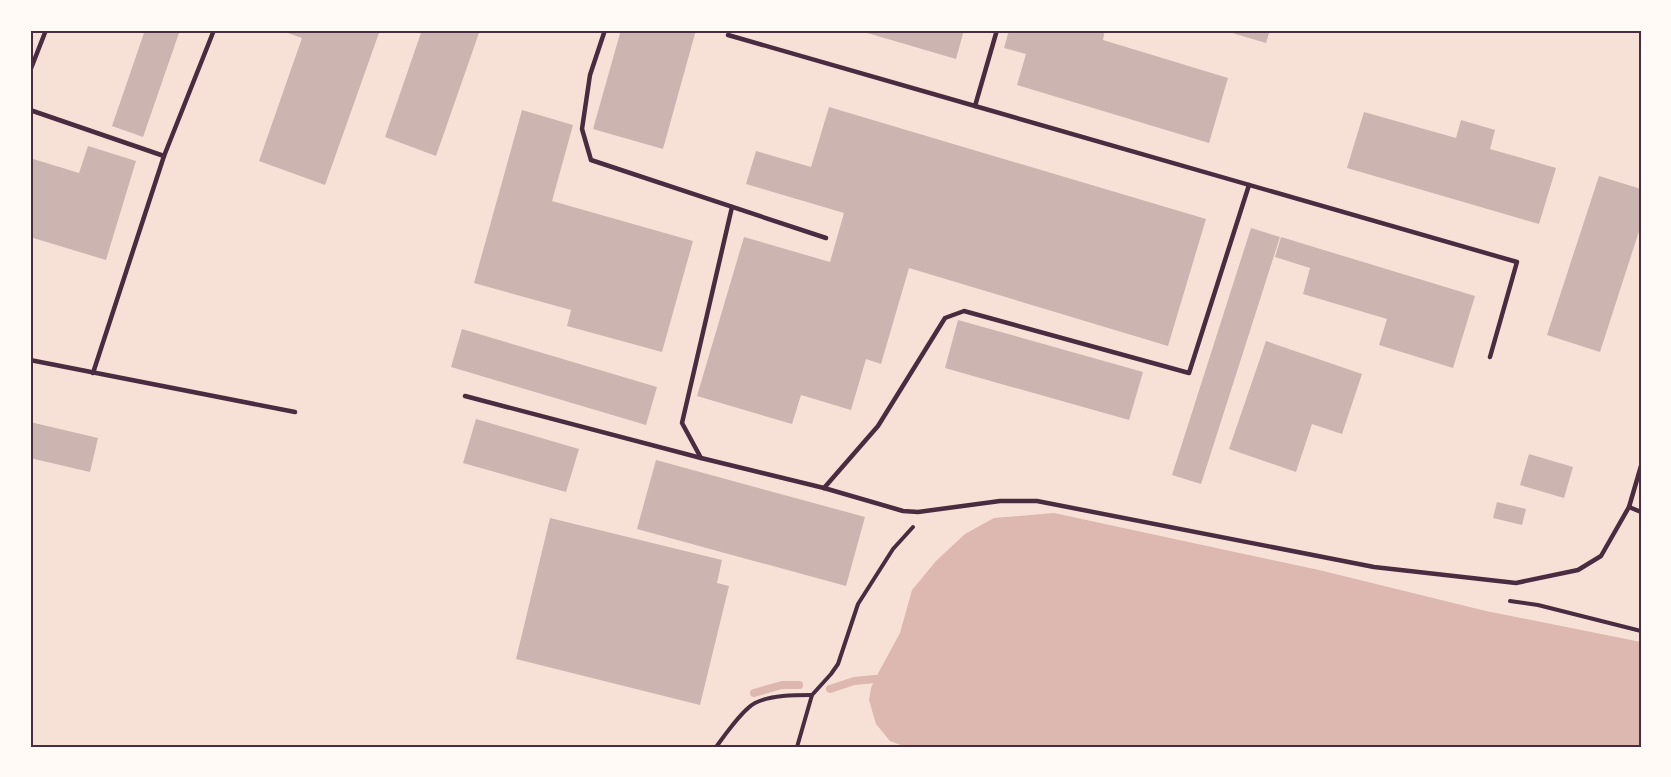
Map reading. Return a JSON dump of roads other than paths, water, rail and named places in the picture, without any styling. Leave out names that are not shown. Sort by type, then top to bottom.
[{"type":"lane","points":[[30,71],[46,30]]},
{"type":"lane","points":[[93,373],[164,156],[214,30]]},
{"type":"lane","points":[[605,30],[590,75],[582,129],[591,160],[826,238]]},
{"type":"lane","points":[[975,106],[997,30]]},
{"type":"lane","points":[[728,35],[1517,262],[1490,357]]},
{"type":"lane","points":[[30,110],[164,156]]},
{"type":"lane","points":[[824,488],[878,426],[945,318],[964,311],[1189,373],[1249,185]]},
{"type":"lane","points":[[701,458],[682,423],[732,207]]},
{"type":"lane","points":[[30,360],[295,412]]},
{"type":"lane","points":[[465,396],[824,488],[903,511],[918,512],[1000,501],[1037,501],[1374,567],[1516,583],[1578,570],[1601,556],[1629,507],[1641,466]]},
{"type":"lane","points":[[1629,507],[1641,512]]},
{"type":"waterway","points":[[830,689],[854,681],[875,679]]},
{"type":"waterway","points":[[754,693],[782,685],[799,685]]}]
